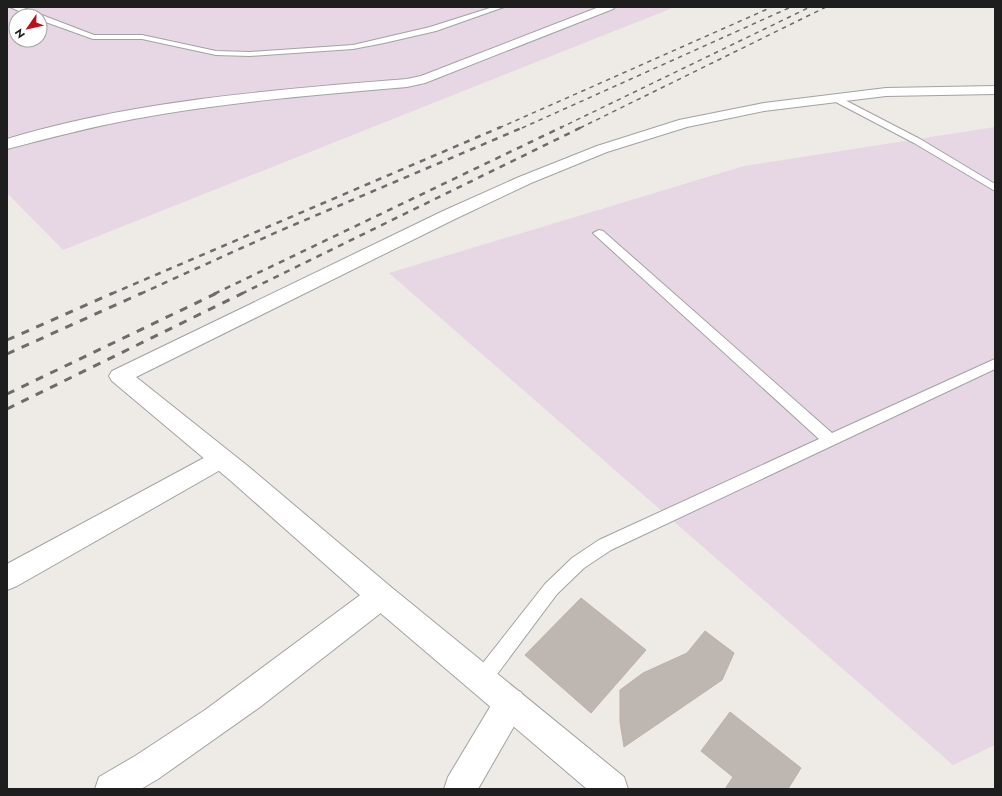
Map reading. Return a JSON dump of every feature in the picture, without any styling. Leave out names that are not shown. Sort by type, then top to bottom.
[{"type":"street","points":[[7,144],[72,127],[171,108],[218,101],[407,83],[425,79],[609,7]]},
{"type":"street","points":[[612,789],[381,596],[221,459],[120,376],[449,216],[526,180],[602,149],[684,123],[764,107],[886,92],[995,90]]},
{"type":"street","points":[[7,578],[221,459]]},
{"type":"street","points":[[112,789],[160,759],[222,715],[381,596]]},
{"type":"street","points":[[460,789],[510,703]]},
{"type":"lane","points":[[48,20],[93,37],[142,37],[216,53],[250,54],[353,47],[433,29],[500,7]]},
{"type":"lane","points":[[835,98],[917,141],[995,188]]},
{"type":"lane","points":[[599,233],[830,440]]},
{"type":"lane","points":[[482,679],[551,589],[578,563],[605,545],[995,364]]},
{"type":"shaded area","points":[[7,7],[675,7],[63,250],[7,193]]},
{"type":"shaded area","points":[[995,127],[995,745],[953,765],[389,273],[744,166]]},
{"type":"building","points":[[581,598],[646,650],[591,713],[525,655]]},
{"type":"building","points":[[705,631],[734,653],[722,680],[624,747],[620,722],[620,690],[643,673],[687,653]]},
{"type":"building","points":[[730,712],[801,768],[788,789],[725,789],[733,777],[701,751]]},
{"type":"railway","points":[[499,128],[772,7]]},
{"type":"railway","points":[[522,128],[791,7]]},
{"type":"railway","points":[[560,128],[810,7]]},
{"type":"railway","points":[[580,128],[826,7]]},
{"type":"railway","points":[[111,294],[501,127]]},
{"type":"railway","points":[[140,294],[277,232],[524,127]]},
{"type":"railway","points":[[214,294],[562,127]]},
{"type":"railway","points":[[241,294],[582,127]]},
{"type":"railway","points":[[7,340],[113,293]]},
{"type":"railway","points":[[7,354],[142,293]]},
{"type":"railway","points":[[7,394],[217,293]]},
{"type":"railway","points":[[7,409],[243,293]]}]
